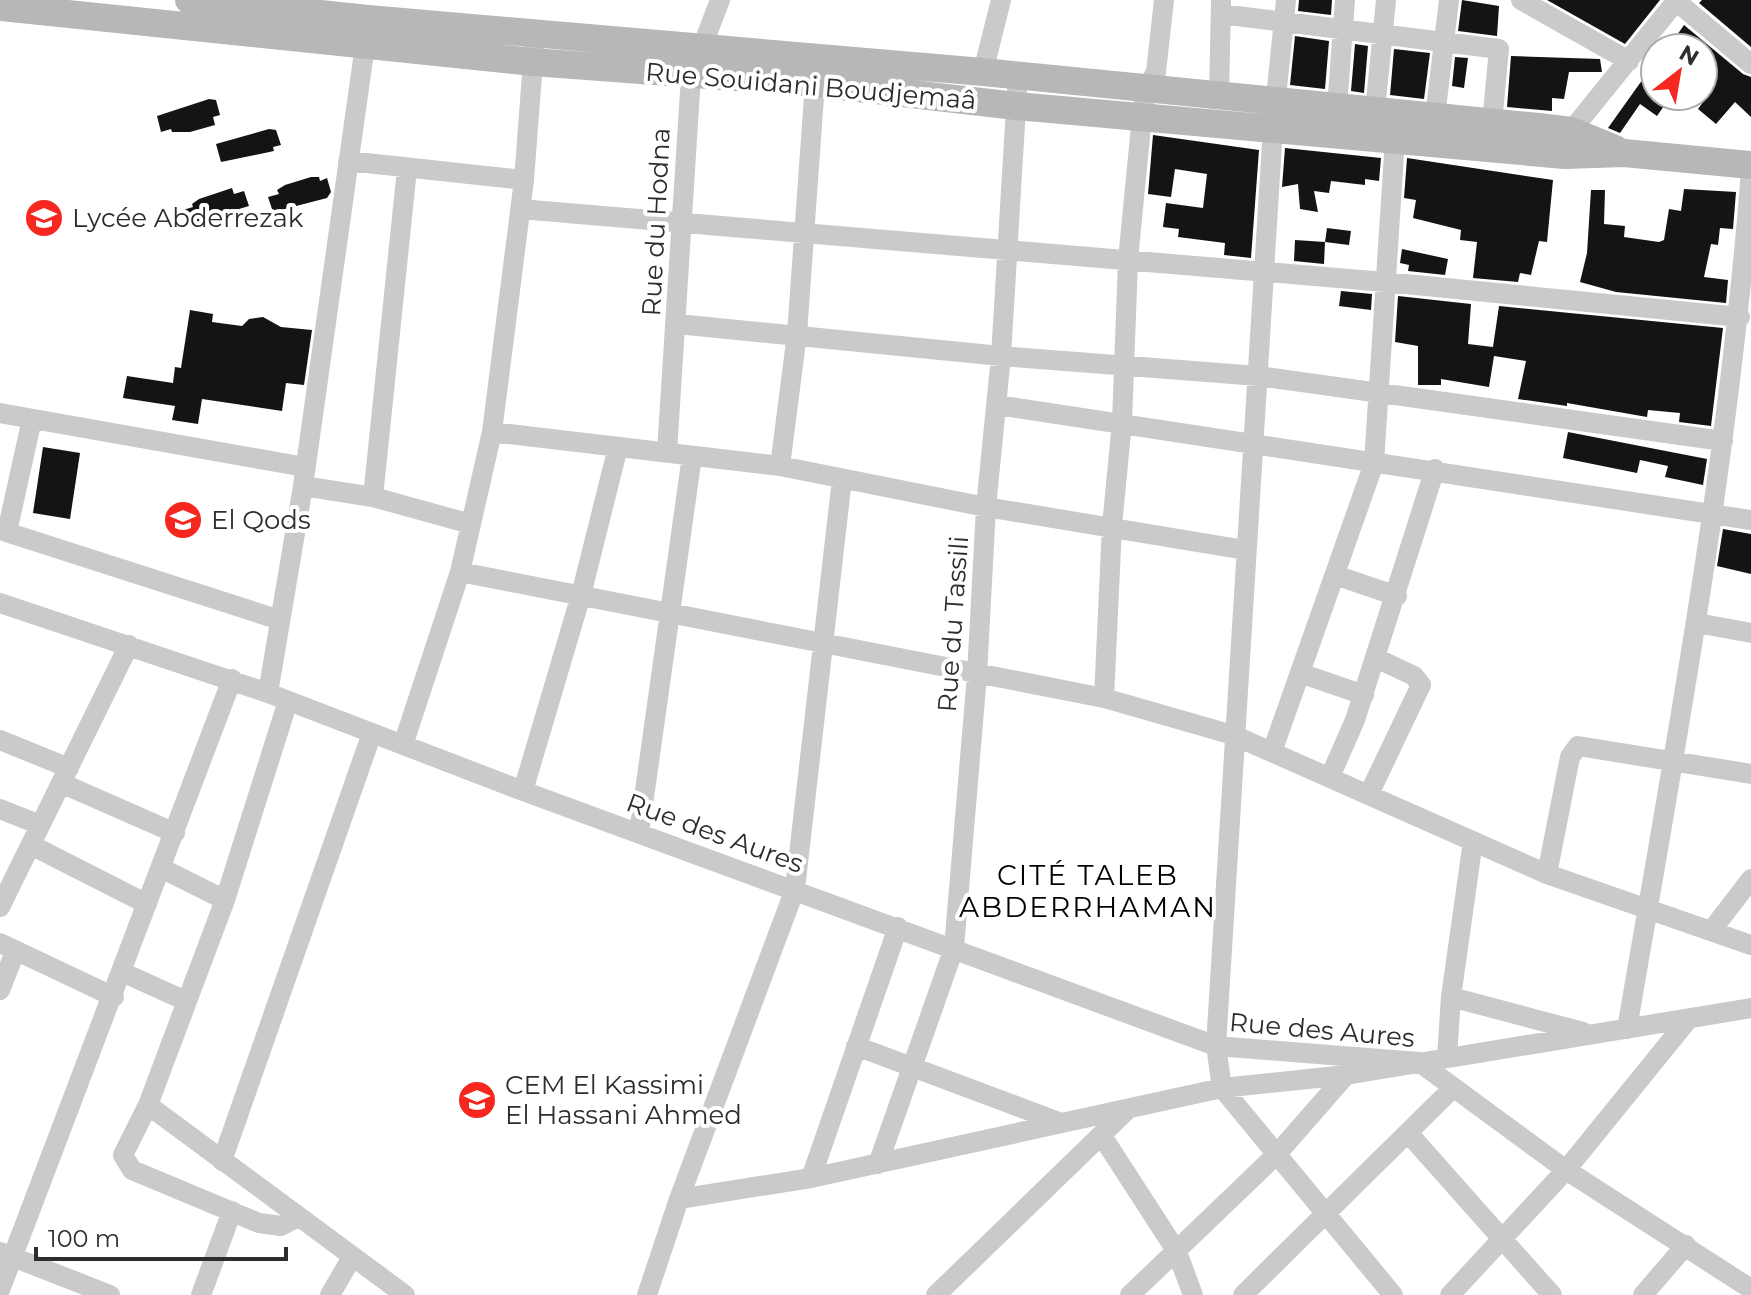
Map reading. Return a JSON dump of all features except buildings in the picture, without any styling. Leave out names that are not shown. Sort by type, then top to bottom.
[{"type":"main road","name":"Rue Souidani Boudjemaâ","points":[[189,0],[227,11]]},
{"type":"main road","name":"Rue Souidani Boudjemaâ","points":[[3,5],[227,11],[533,62],[815,83],[1016,106],[1144,103],[1219,97],[1274,115],[1337,108],[1375,111],[1492,123],[1568,143],[1624,153],[1751,168]]},
{"type":"main road","name":"Rue Souidani Boudjemaâ","points":[[367,32],[535,32],[1018,75],[1144,103],[1274,115],[1395,139],[1568,143]]},
{"type":"street","name":"Rue du Hodna","points":[[667,452],[691,76],[699,47],[720,0]]},
{"type":"street","points":[[983,72],[1001,0]]},
{"type":"street","points":[[1104,698],[1112,526],[1122,422],[1128,260],[1144,103],[1156,72],[1164,0]]},
{"type":"street","points":[[1337,108],[1345,0]]},
{"type":"street","points":[[1375,111],[1386,0]]},
{"type":"street","points":[[1435,117],[1449,0]]},
{"type":"street","points":[[1521,0],[1629,61]]},
{"type":"street","points":[[1568,143],[1676,1],[1751,64]]},
{"type":"street","points":[[1219,97],[1221,7],[1285,10],[1343,28],[1499,49],[1492,123]]},
{"type":"street","points":[[1285,10],[1263,272],[1216,1046],[1222,1088],[1393,1295]]},
{"type":"street","points":[[268,693],[304,476],[367,32]]},
{"type":"street","points":[[403,745],[460,572],[492,432],[524,180],[535,32]]},
{"type":"street","name":"Rue du Tassili","points":[[878,1164],[954,948],[977,675],[986,507],[1001,356],[1018,75]]},
{"type":"street","points":[[780,466],[797,334],[815,83]]},
{"type":"street","points":[[1272,752],[1374,463],[1395,139]]},
{"type":"street","points":[[348,161],[524,180]]},
{"type":"street","points":[[1627,1029],[1715,514],[1740,317],[1751,168]]},
{"type":"street","points":[[373,497],[407,169]]},
{"type":"street","points":[[520,209],[1385,282],[1740,317]]},
{"type":"street","points":[[677,324],[1001,356],[1258,376],[1723,441]]},
{"type":"street","points":[[997,405],[1254,441],[1374,463],[1435,469],[1751,520]]},
{"type":"street","points":[[0,413],[304,476],[471,524]]},
{"type":"street","points":[[32,419],[4,531],[280,620]]},
{"type":"street","points":[[492,432],[780,466],[986,507],[1245,550]]},
{"type":"street","points":[[523,791],[581,595],[618,447]]},
{"type":"street","points":[[639,833],[692,456]]},
{"type":"street","points":[[1330,777],[1364,695],[1435,469]]},
{"type":"street","points":[[647,1295],[679,1199],[795,889],[842,479]]},
{"type":"street","points":[[460,572],[1104,698],[1233,735],[1547,874],[1751,945]]},
{"type":"street","points":[[1335,575],[1397,596]]},
{"type":"street","name":"Rue des Aures","points":[[0,603],[232,679],[523,791],[1216,1046],[1419,1062],[1566,1170],[1751,1289]]},
{"type":"street","points":[[1697,623],[1751,633]]},
{"type":"street","points":[[0,907],[129,645]]},
{"type":"street","points":[[1369,794],[1421,685],[1414,676],[1376,658]]},
{"type":"street","points":[[1300,673],[1364,695]]},
{"type":"street","points":[[0,1290],[7,1255],[114,997],[232,679]]},
{"type":"street","points":[[288,701],[225,900],[148,1105],[123,1155],[127,1166],[259,1223],[281,1226],[298,1217]]},
{"type":"street","points":[[222,1161],[372,733]]},
{"type":"street","points":[[0,740],[175,833]]},
{"type":"street","points":[[1547,874],[1573,750],[1586,745],[1751,774]]},
{"type":"street","points":[[0,809],[40,825]]},
{"type":"street","points":[[1447,1057],[1451,997],[1473,841]]},
{"type":"street","points":[[31,845],[147,904]]},
{"type":"street","points":[[161,868],[225,900]]},
{"type":"street","points":[[1711,931],[1751,879]]},
{"type":"street","points":[[811,1178],[898,927]]},
{"type":"street","points":[[0,990],[7,948],[114,997]]},
{"type":"street","points":[[122,972],[186,1001]]},
{"type":"street","points":[[1451,997],[1591,1034]]},
{"type":"street","points":[[679,1199],[811,1178],[1222,1088],[1346,1075],[1591,1034],[1747,1014]]},
{"type":"street","points":[[1450,1295],[1566,1170],[1687,1021]]},
{"type":"street","points":[[856,1046],[1059,1122]]},
{"type":"street","points":[[1130,1295],[1277,1154],[1346,1075]]},
{"type":"street","points":[[1243,1295],[1453,1088]]},
{"type":"street","points":[[148,1105],[405,1295]]},
{"type":"street","points":[[936,1295],[1128,1109]]},
{"type":"street","points":[[1409,1134],[1552,1295]]},
{"type":"street","points":[[1102,1136],[1177,1252],[1193,1295]]},
{"type":"street","points":[[201,1295],[232,1211]]},
{"type":"street","points":[[1643,1295],[1686,1245]]},
{"type":"street","points":[[7,1255],[110,1295]]},
{"type":"street","points":[[330,1295],[352,1257]]},
{"type":"place","name":"Lycée Abderrezak","points":[[44,218]]},
{"type":"place","name":"El Qods","points":[[183,520]]},
{"type":"place","name":"CEM El Kassimi El Hassani Ahmed","points":[[477,1100]]},
{"type":"district","name":"CITÉ TALEB ABDERRHAMAN","points":[[1088,891]]}]
